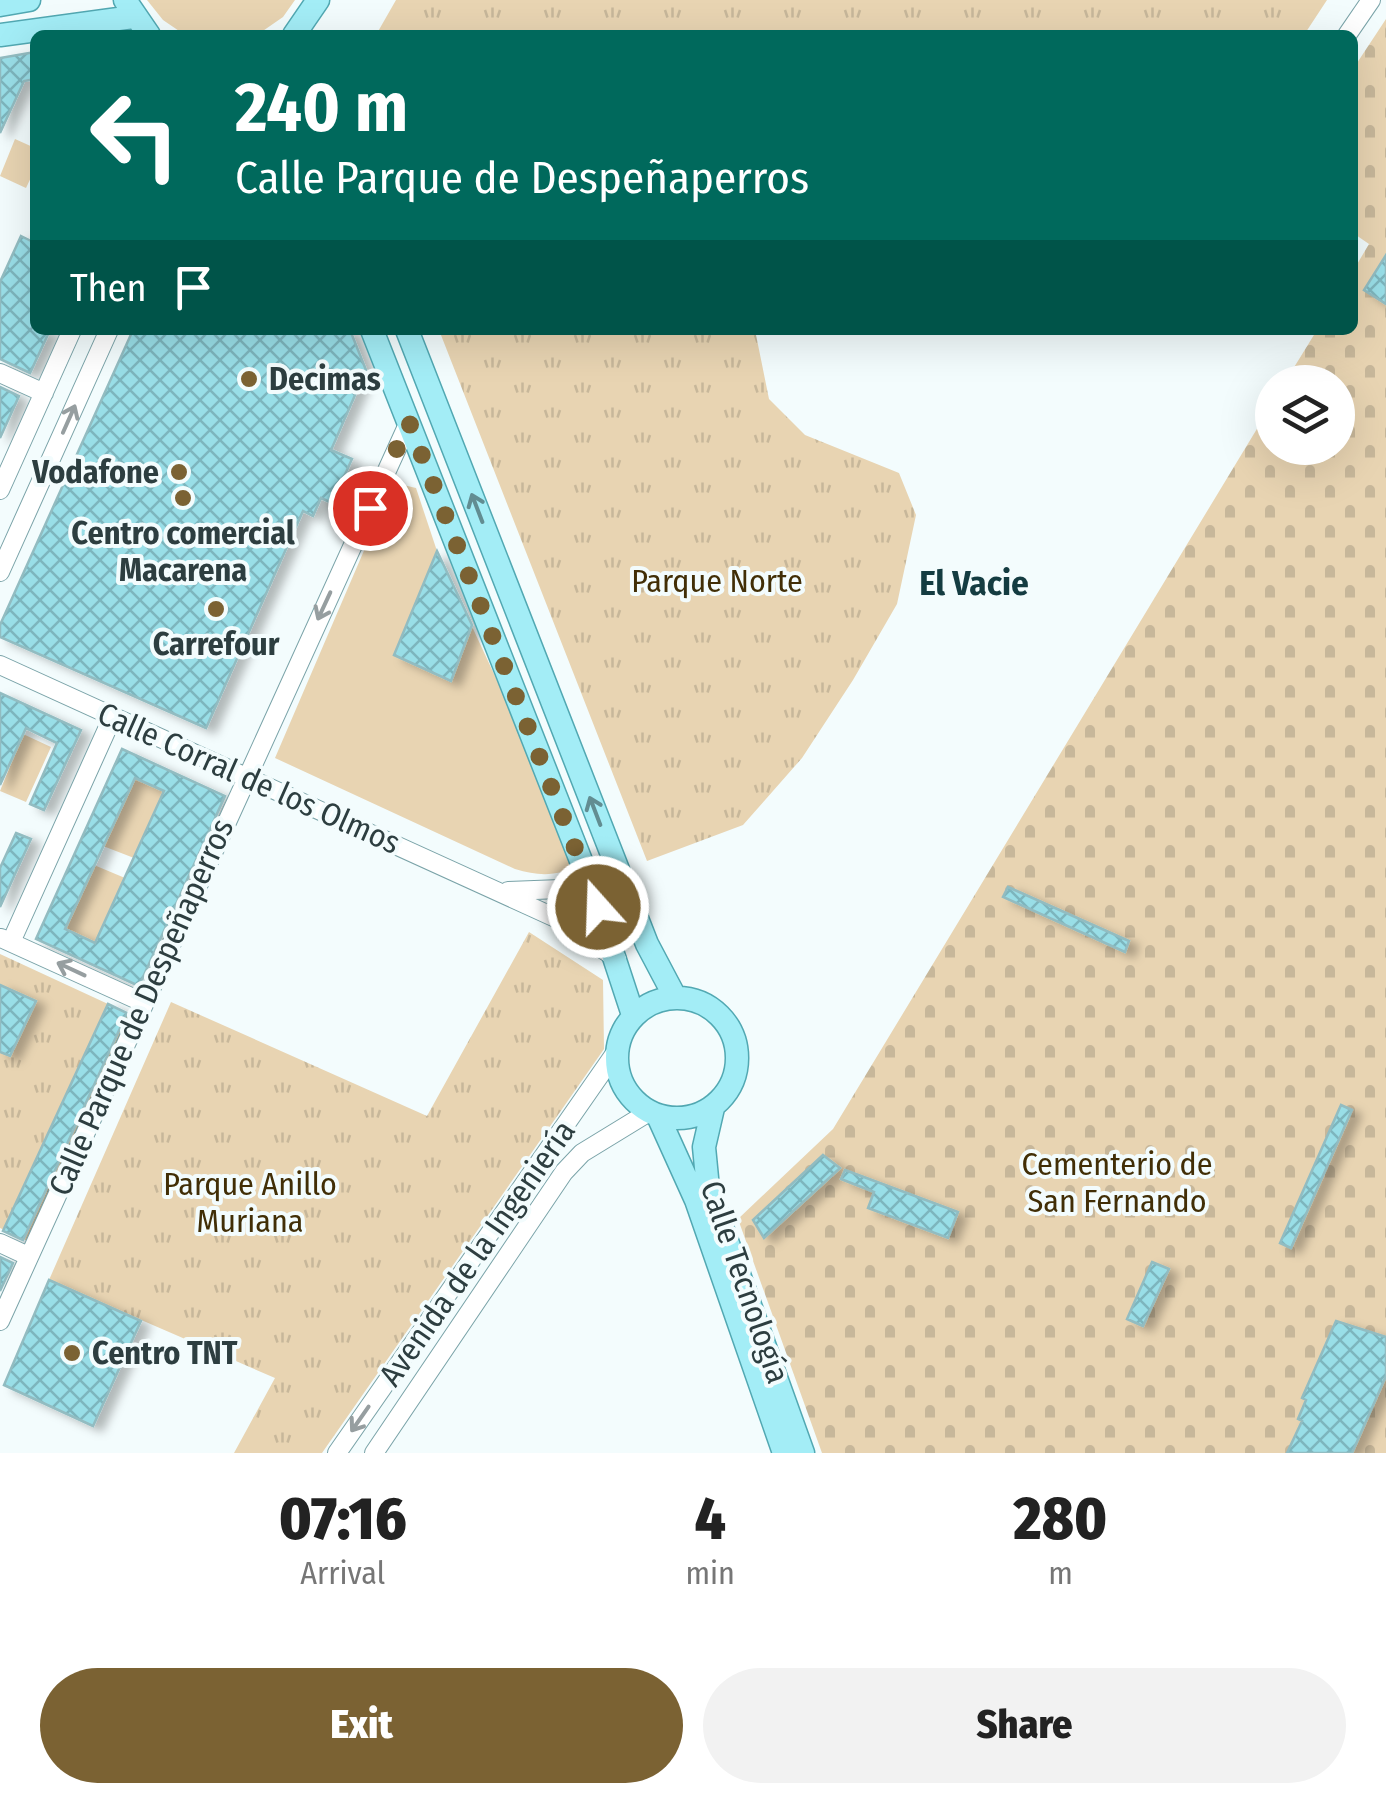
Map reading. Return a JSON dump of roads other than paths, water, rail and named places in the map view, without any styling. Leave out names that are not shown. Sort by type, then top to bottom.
[{"type":"main road","points":[[0,5],[29,0]]},
{"type":"main road","points":[[0,35],[128,8],[144,30]]},
{"type":"main road","points":[[374,335],[589,882],[633,1015]]},
{"type":"main road","points":[[409,335],[632,906],[675,997]]},
{"type":"main road","points":[[675,997],[709,1005],[725,1019],[738,1049],[734,1082],[713,1108],[687,1118],[654,1114],[630,1097],[619,1076],[616,1052],[633,1015],[652,1002],[675,997]]},
{"type":"main road","name":"Calle Tecnología","points":[[713,1108],[704,1147],[708,1188],[803,1453]]},
{"type":"main road","name":"Calle Tecnología","points":[[654,1114],[696,1200],[784,1453]]},
{"type":"street","points":[[1350,30],[1371,0]]},
{"type":"street","points":[[0,490],[70,335]]},
{"type":"street","points":[[0,572],[107,335]]},
{"type":"street","points":[[0,373],[44,393]]},
{"type":"street","name":"Calle Parque de Despeñaperros","points":[[0,1321],[409,422]]},
{"type":"street","name":"Calle Corral de los Olmos","points":[[0,664],[560,920],[617,959]]},
{"type":"street","points":[[113,716],[6,940],[142,1002]]},
{"type":"street","points":[[498,891],[561,889],[604,879],[632,906]]},
{"type":"street","name":"Avenida de la Ingeniería","points":[[338,1453],[616,1052]]},
{"type":"street","name":"Avenida de la Ingeniería","points":[[374,1453],[564,1172],[582,1152],[654,1114]]},
{"type":"street","points":[[0,1244],[28,1256]]},
{"type":"place","name":"Decimas","points":[[249,379]]},
{"type":"place","name":"Vodafone","points":[[179,472]]},
{"type":"place","name":"Centro comercial Macarena","points":[[183,498]]},
{"type":"place","name":"Carrefour","points":[[216,609]]},
{"type":"place","name":"Centro TNT","points":[[72,1353]]},
{"type":"district","name":"El Vacie","points":[[974,583]]},
{"type":"park label","name":"Parque Norte","points":[[717,581]]},
{"type":"park label","name":"Cementerio de San Fernando","points":[[1117,1182]]},
{"type":"park label","name":"Parque Anillo Muriana","points":[[250,1202]]}]
